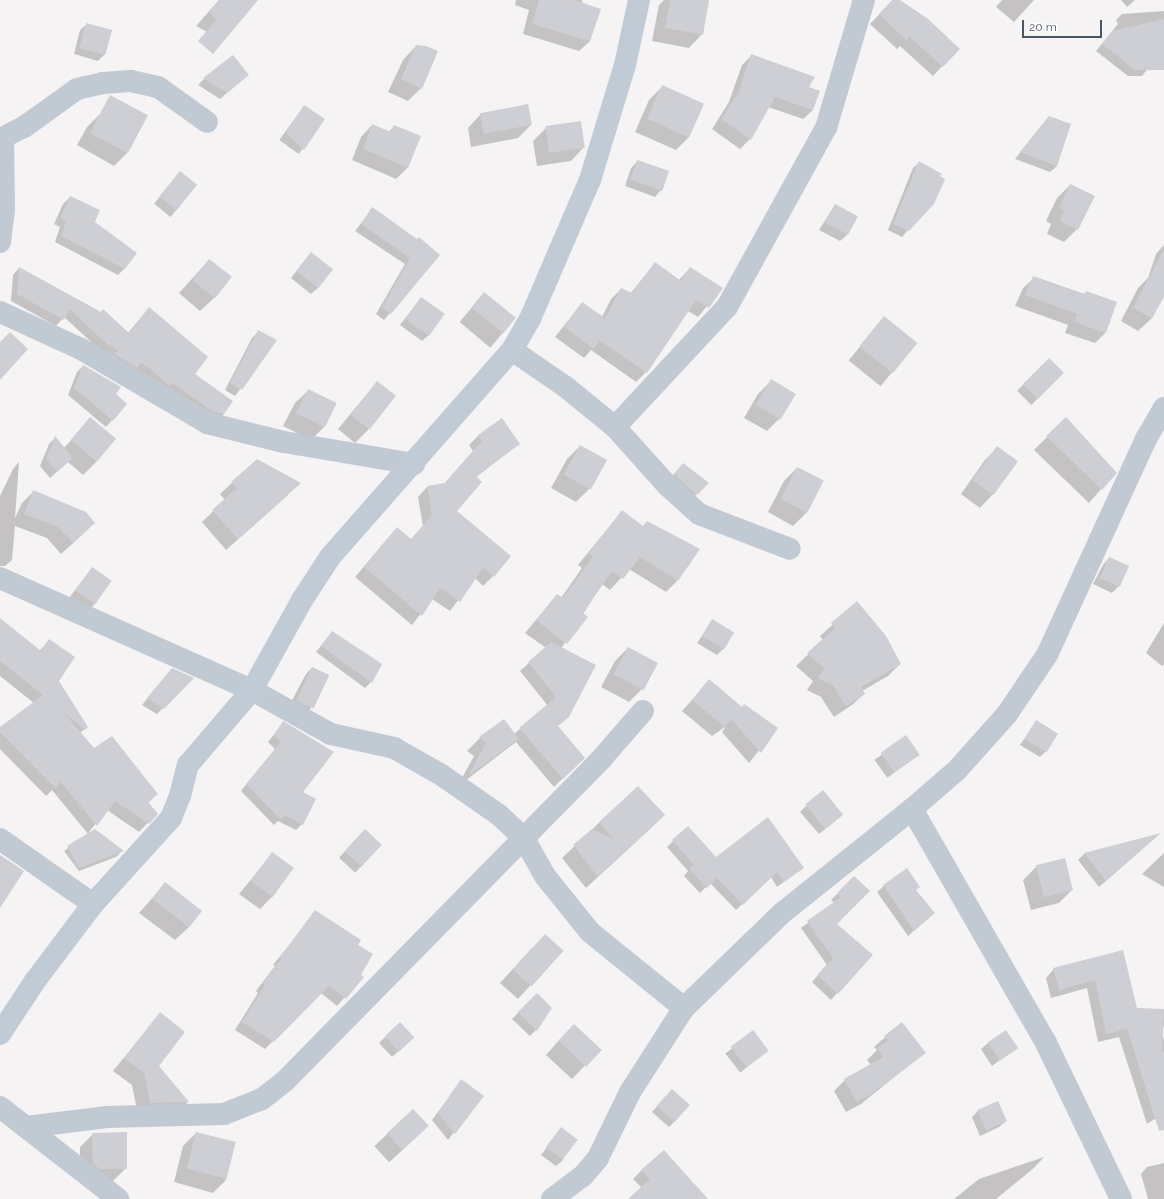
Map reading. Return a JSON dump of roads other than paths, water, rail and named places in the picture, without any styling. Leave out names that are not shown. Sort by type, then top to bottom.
[{"type":"street","points":[[0,1034],[35,981],[93,904],[171,818],[180,796],[188,765],[252,690],[302,600],[330,557],[361,519],[414,464],[512,350],[530,319],[590,180],[625,65],[639,0]]},
{"type":"street","points":[[614,428],[727,306],[826,128],[864,0]]},
{"type":"street","points":[[0,242],[4,209],[2,138],[24,127],[77,89],[103,83],[131,81],[158,87],[207,122]]},
{"type":"street","points":[[0,312],[81,349],[207,423],[284,442],[414,464]]},
{"type":"street","points":[[512,350],[567,388],[614,428],[668,486],[699,514],[790,549]]},
{"type":"street","points":[[552,1199],[583,1176],[598,1158],[630,1092],[684,1008],[781,914],[912,809],[957,770],[1006,714],[1046,655],[1146,439],[1164,408]]},
{"type":"street","points":[[0,578],[252,690],[331,734],[394,748],[440,774],[499,815],[523,837],[545,876],[590,932],[684,1008]]},
{"type":"street","points":[[26,1127],[107,1117],[224,1114],[262,1099],[285,1081],[603,757],[643,711]]},
{"type":"street","points":[[912,809],[1046,1043],[1121,1199]]},
{"type":"street","points":[[0,838],[93,904]]},
{"type":"street","points":[[0,1107],[118,1199]]}]
